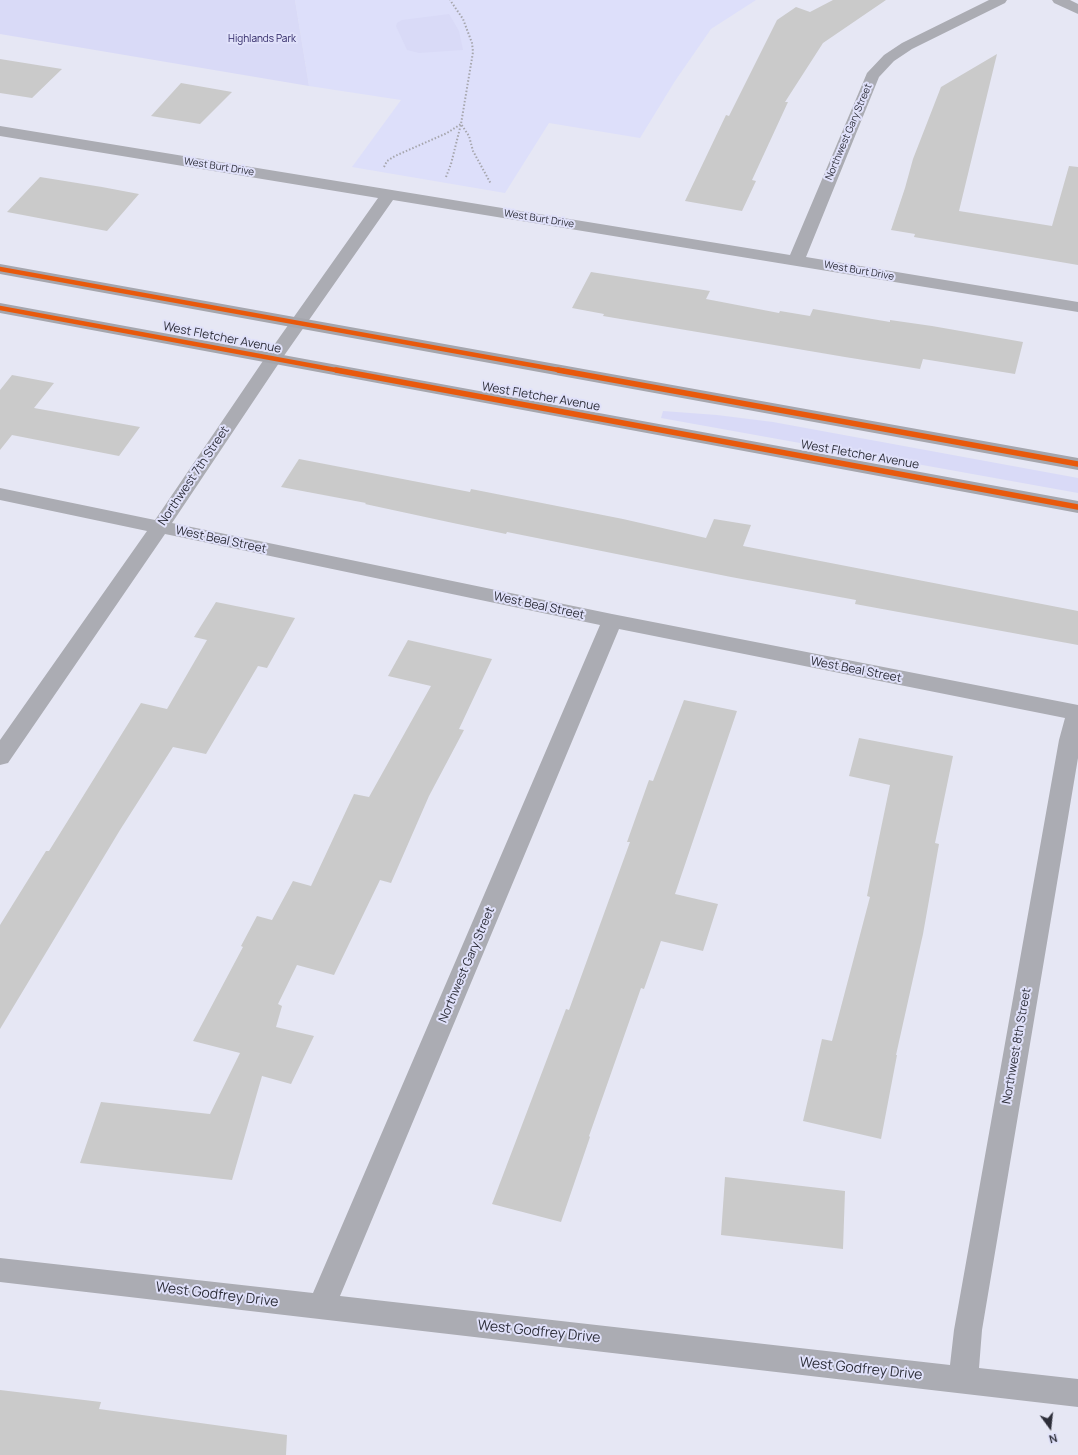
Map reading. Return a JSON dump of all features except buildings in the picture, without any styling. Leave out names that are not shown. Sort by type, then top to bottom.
[{"type":"main road","points":[[0,269],[297,324],[1078,464]]},
{"type":"main road","name":"West Fletcher Avenue","points":[[0,308],[1078,506]]},
{"type":"street","name":"Northwest Gary Street","points":[[796,260],[872,76],[889,58],[907,46],[1000,0]]},
{"type":"street","points":[[1059,0],[1078,10]]},
{"type":"street","name":"West Burt Drive","points":[[0,131],[429,202],[796,260],[1078,308]]},
{"type":"street","name":"Northwest 7th Street","points":[[0,757],[159,528],[297,324],[388,195]]},
{"type":"street","name":"West Beal Street","points":[[0,494],[612,621],[1078,713]]},
{"type":"street","name":"Northwest Gary Street","points":[[321,1308],[353,1236],[612,621]]},
{"type":"street","name":"Northwest 8th Street","points":[[963,1380],[969,1323],[1069,748],[1078,713]]},
{"type":"street","name":"West Godfrey Drive","points":[[0,1270],[321,1308],[1078,1393]]},
{"type":"path","points":[[429,202],[440,192],[451,164],[461,124],[473,52],[472,43],[463,19],[450,0]]},
{"type":"path","points":[[461,124],[469,136],[473,151],[492,186]]},
{"type":"path","points":[[360,190],[373,181],[388,161],[447,133],[461,124]]},
{"type":"shaded area","points":[[295,0],[756,0],[711,29],[675,81],[640,138],[549,123],[505,193],[352,167],[401,100],[309,86]]},
{"type":"green space","name":"Highlands Park","points":[[0,0],[295,0],[309,86],[0,34]]},
{"type":"green space","points":[[449,14],[459,31],[463,50],[419,53],[407,50],[396,26],[397,23],[402,20]]},
{"type":"green space","points":[[663,411],[717,415],[773,422],[1078,478],[1078,493],[661,418]]},
{"type":"cycle path","points":[[0,269],[1078,464]]},
{"type":"cycle path","points":[[0,308],[1078,507]]}]
